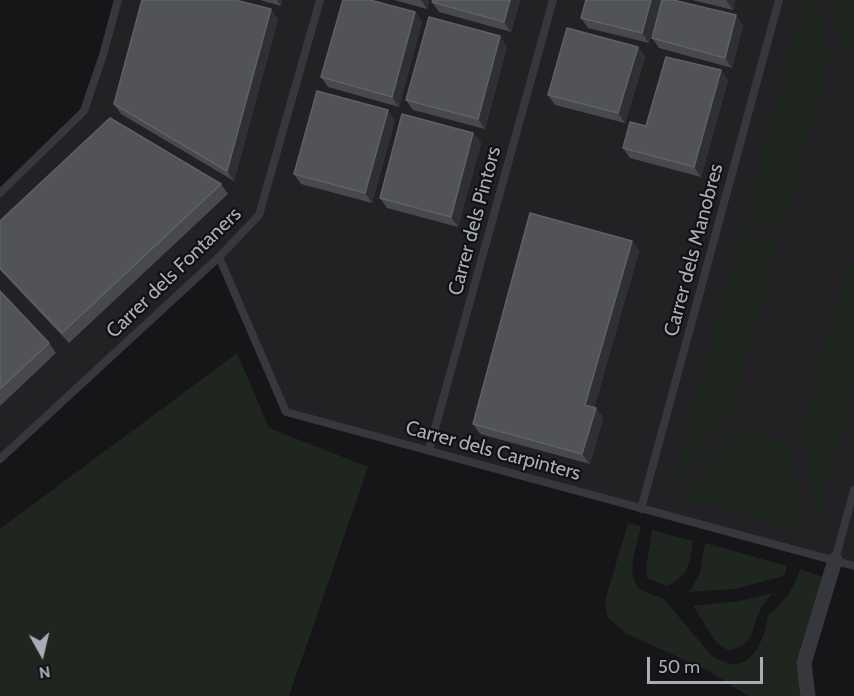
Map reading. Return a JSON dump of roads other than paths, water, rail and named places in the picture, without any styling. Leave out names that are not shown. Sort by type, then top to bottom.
[{"type":"street","points":[[808,696],[804,663],[835,560]]},
{"type":"lane","points":[[0,193],[84,111],[118,0]]},
{"type":"lane","name":"Carrer dels Fontaners","points":[[0,459],[219,257],[260,214],[320,0]]},
{"type":"lane","name":"Carrer dels Pintors","points":[[429,450],[553,0]]},
{"type":"lane","name":"Carrer dels Manobres","points":[[641,509],[778,0]]},
{"type":"lane","name":"Carrer dels Carpinters","points":[[219,257],[286,412],[854,566]]},
{"type":"lane","points":[[835,560],[854,490]]}]
